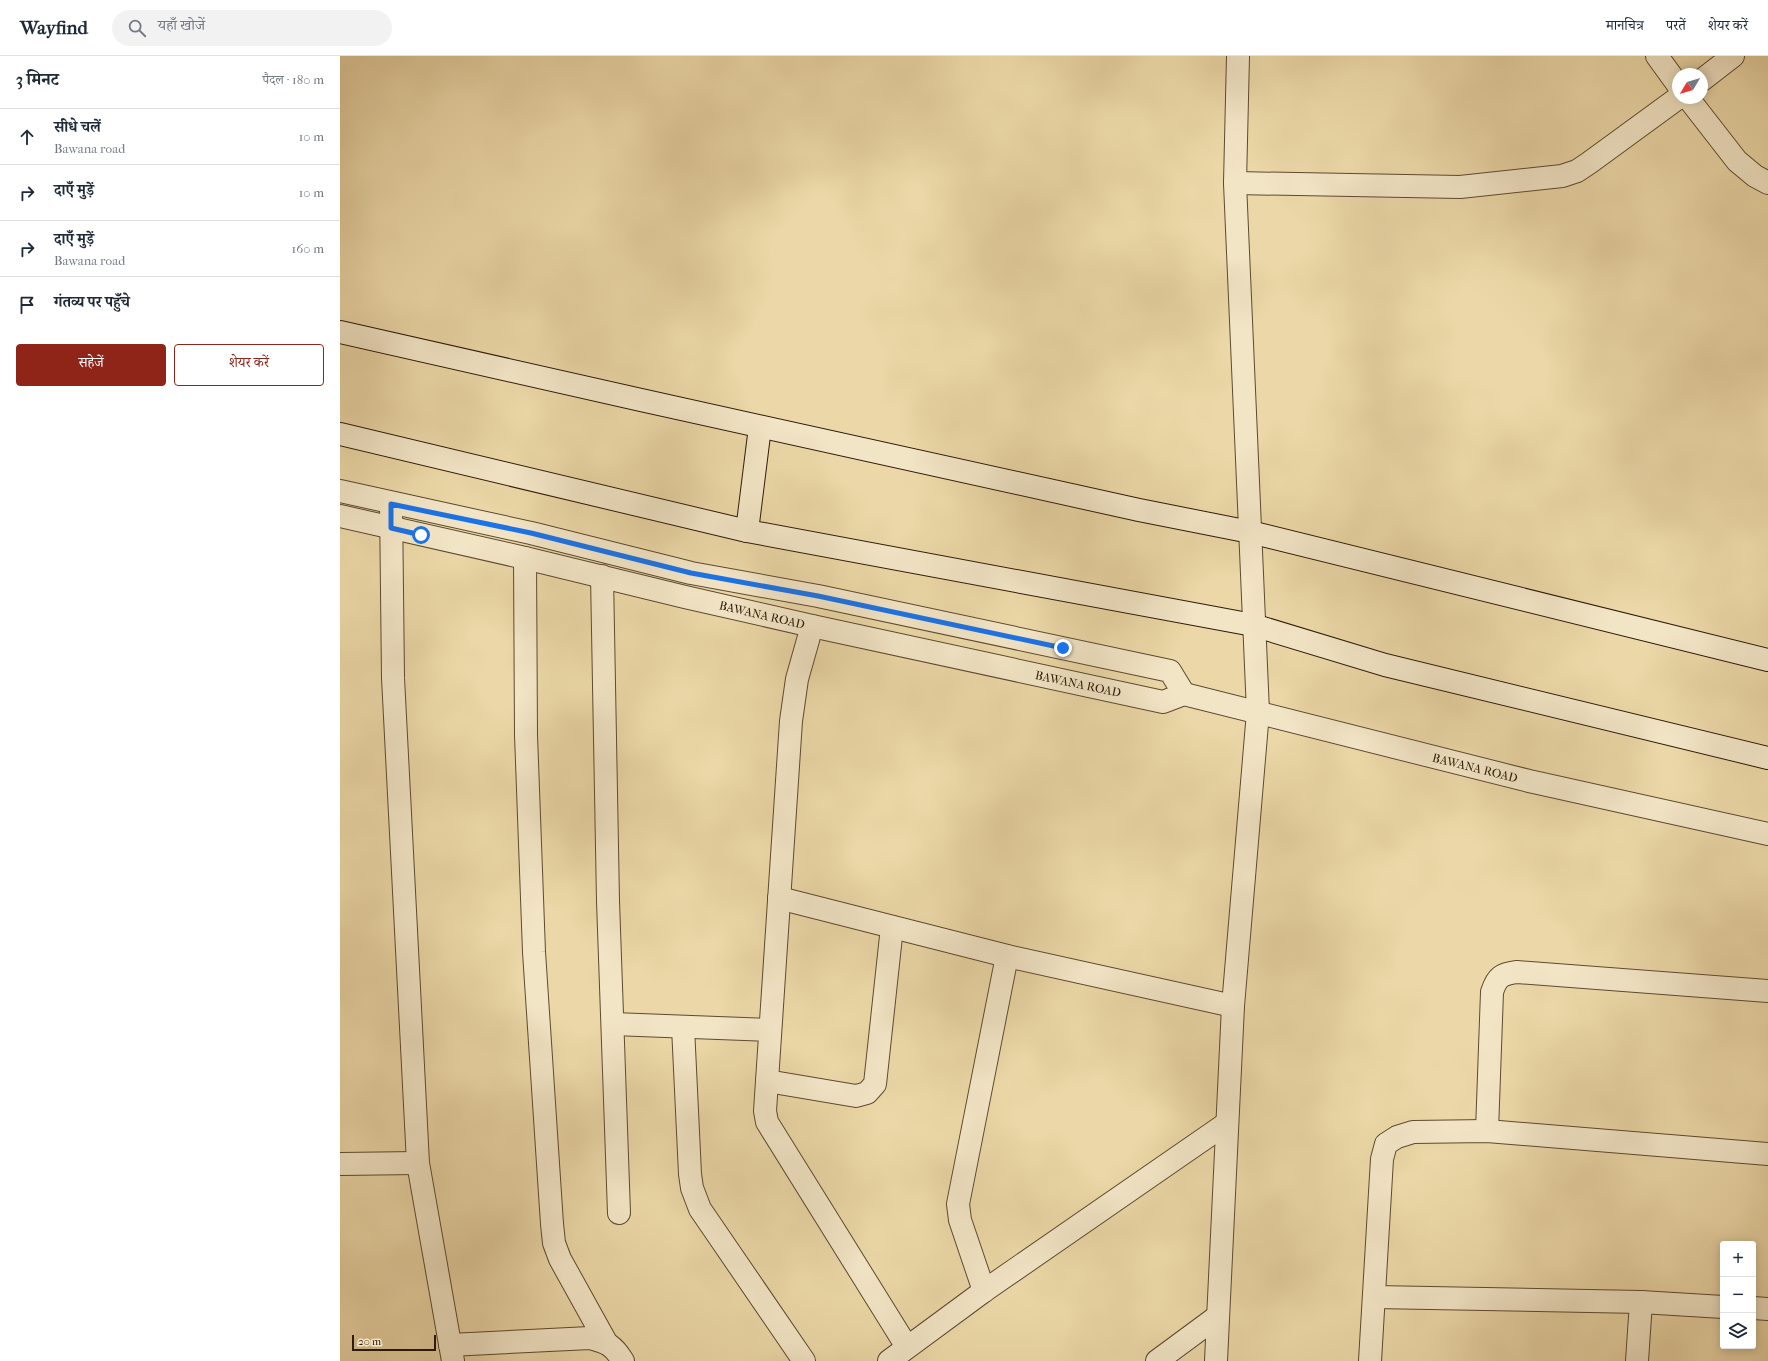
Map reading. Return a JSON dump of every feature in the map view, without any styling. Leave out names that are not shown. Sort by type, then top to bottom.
[{"type":"street","points":[[1216,1361],[1233,1006],[1258,712],[1253,625],[1235,183],[1238,56]]},
{"type":"street","points":[[1656,56],[1672,77]]},
{"type":"street","points":[[1708,75],[1733,56]]},
{"type":"street","points":[[1235,183],[1460,187],[1562,176],[1576,171],[1589,163],[1672,102]]},
{"type":"street","points":[[1693,104],[1737,161],[1755,176],[1768,182]]},
{"type":"street","points":[[340,332],[760,427],[1139,510],[1250,532],[1768,660]]},
{"type":"street","points":[[747,531],[760,427]]},
{"type":"street","points":[[340,434],[747,531],[1253,625],[1384,665],[1768,758]]},
{"type":"street","points":[[340,491],[391,504],[531,533],[691,573],[826,597],[1170,671],[1184,694]]},
{"type":"street","points":[[391,504],[393,678],[418,1163],[452,1353],[574,1338],[590,1338],[606,1342]]},
{"type":"street","name":"BAWANA ROAD","points":[[340,516],[602,576],[685,598],[1163,702],[1184,694],[1528,781],[1768,834]]},
{"type":"street","points":[[525,558],[526,736],[534,952],[554,1243],[560,1259],[606,1342],[618,1353],[623,1361]]},
{"type":"street","points":[[602,576],[619,1213]]},
{"type":"street","points":[[812,626],[797,679],[791,721],[765,1111],[767,1122],[907,1347]]},
{"type":"street","points":[[779,898],[1007,956],[1233,1006]]},
{"type":"street","points":[[767,1081],[856,1096],[867,1093],[875,1084],[892,927]]},
{"type":"street","points":[[984,1291],[960,1220],[958,1204],[1007,956]]},
{"type":"street","points":[[1487,1131],[1492,992],[1496,980],[1506,973],[1518,972],[1768,991]]},
{"type":"street","points":[[613,1024],[770,1030]]},
{"type":"street","points":[[683,1027],[690,1174],[692,1188],[700,1209],[804,1361]]},
{"type":"street","points":[[888,1361],[984,1291],[1227,1123]]},
{"type":"street","points":[[1370,1361],[1382,1159],[1386,1144],[1396,1137],[1413,1132],[1487,1131],[1768,1154]]},
{"type":"street","points":[[340,1164],[418,1163]]},
{"type":"street","points":[[1375,1297],[1641,1302],[1720,1307]]},
{"type":"street","points":[[1637,1361],[1641,1302]]},
{"type":"street","points":[[1756,1308],[1768,1309]]},
{"type":"street","points":[[1157,1361],[1218,1316]]},
{"type":"route","points":[[421,535],[391,528],[391,504],[531,533],[608,551],[691,573],[818,596],[1063,648]]}]
